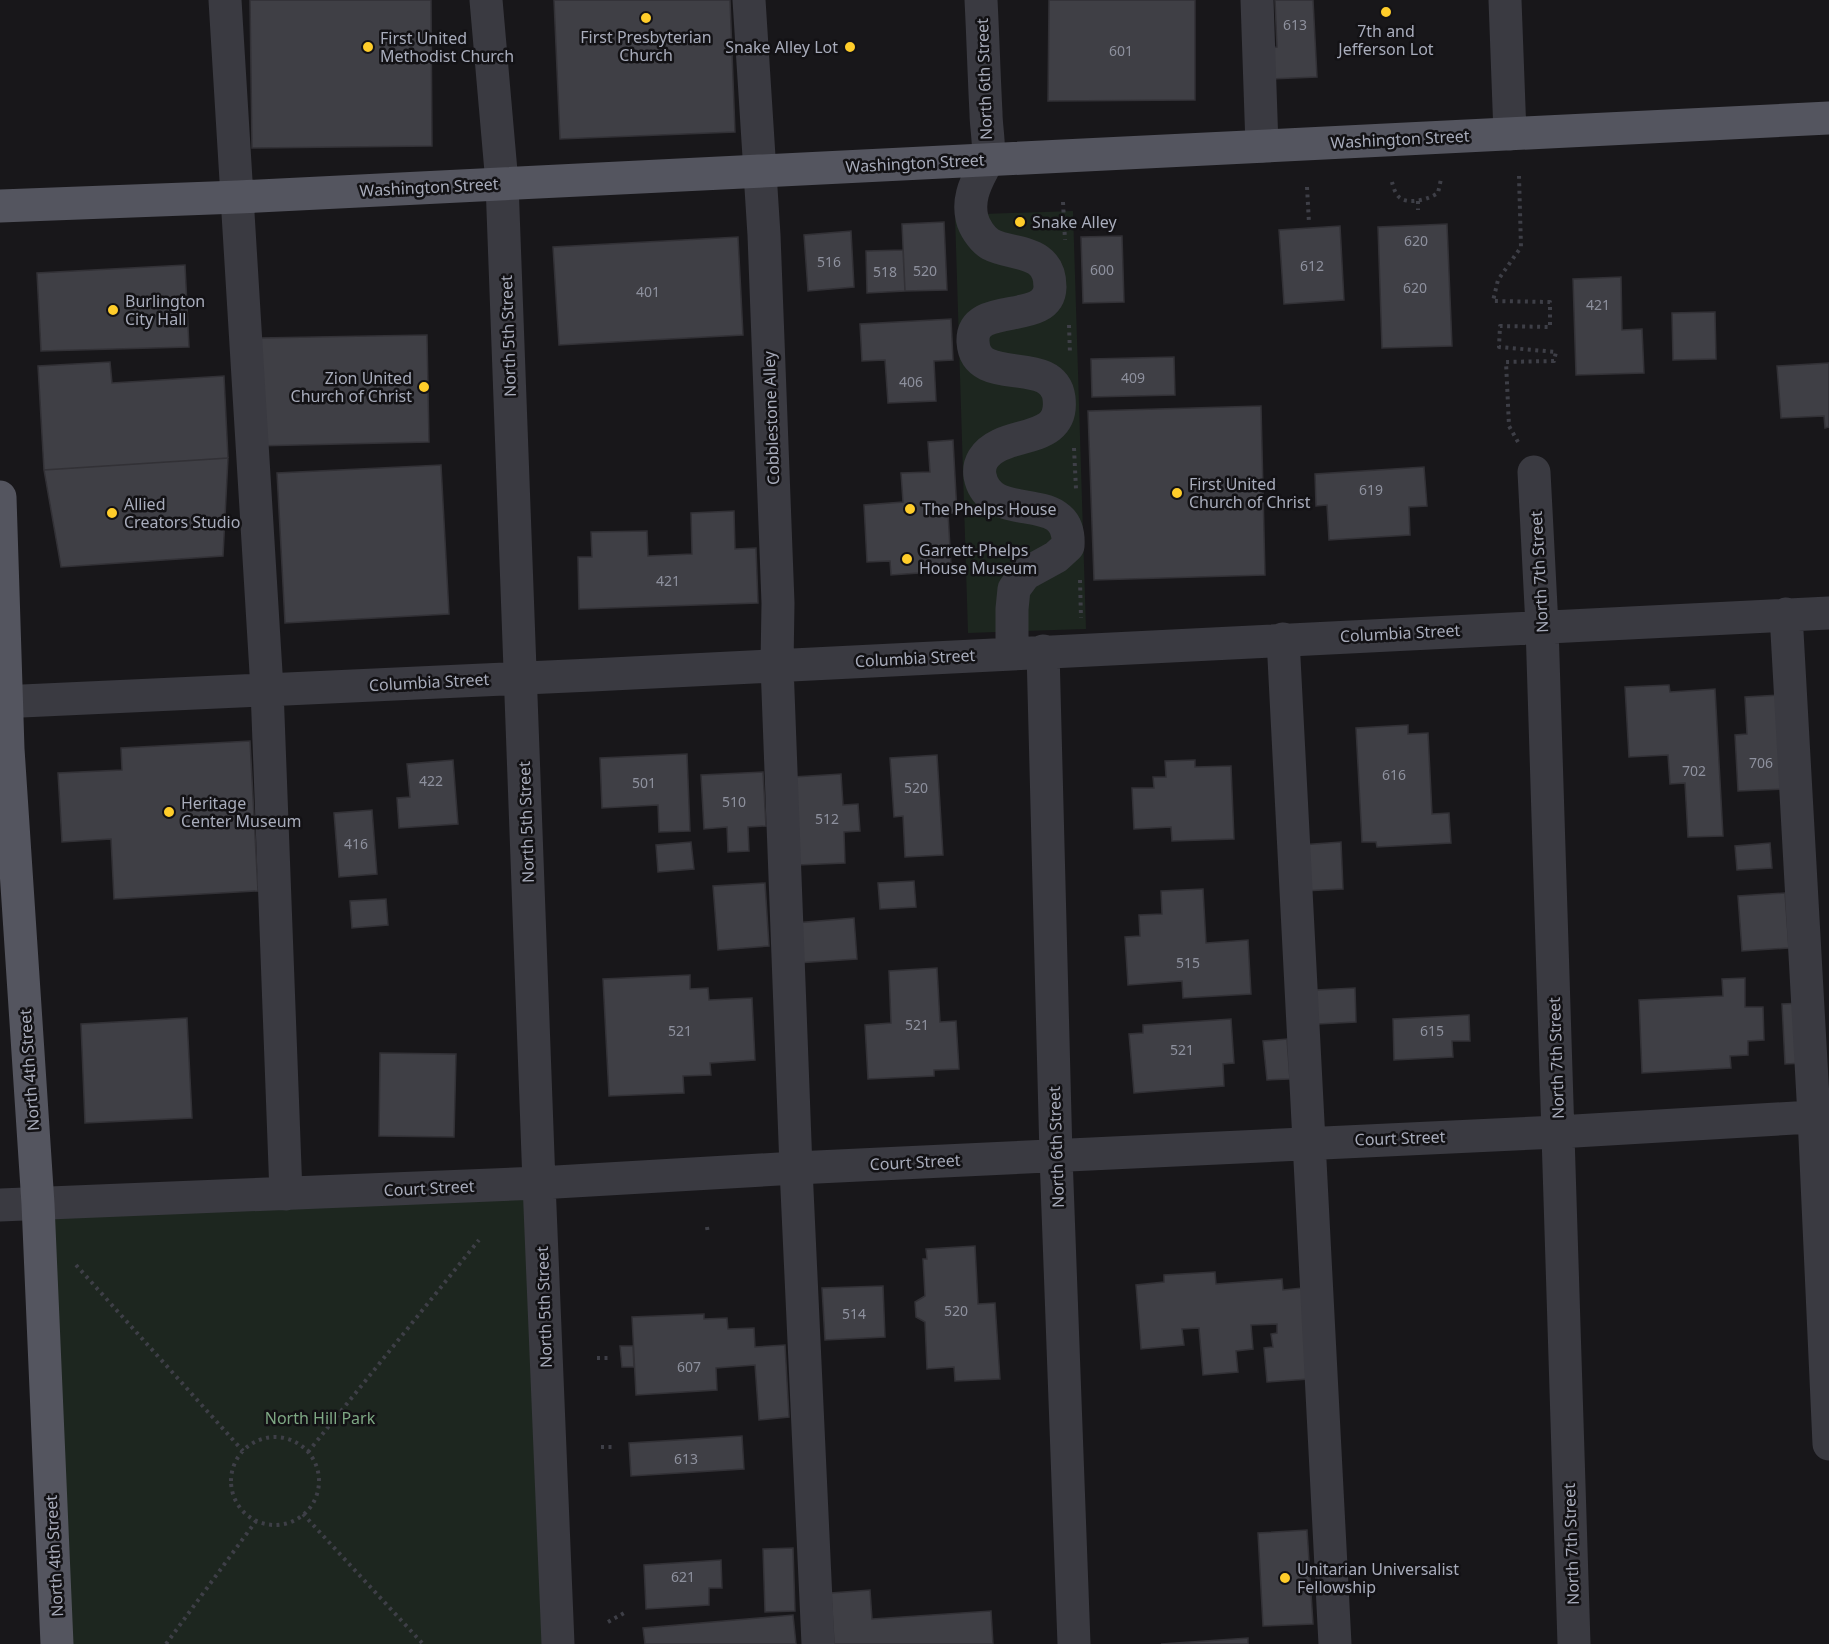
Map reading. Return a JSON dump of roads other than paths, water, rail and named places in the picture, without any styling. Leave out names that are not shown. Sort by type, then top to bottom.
[{"type":"main road","name":"Washington Street","points":[[0,206],[238,197],[1829,118]]},
{"type":"main road","name":"North 4th Street","points":[[0,497],[3,702],[38,1204],[57,1644]]},
{"type":"street","points":[[225,0],[267,689],[286,1194]]},
{"type":"street","name":"North 5th Street","points":[[486,0],[502,183],[558,1644]]},
{"type":"street","name":"Cobblestone Alley","points":[[749,0],[760,171],[778,603],[777,665],[796,1168],[818,1644]]},
{"type":"street","name":"North 6th Street","points":[[981,0],[988,159]]},
{"type":"street","points":[[1257,0],[1262,146]]},
{"type":"street","points":[[1505,0],[1510,134]]},
{"type":"street","points":[[988,159],[973,189],[970,205],[972,220],[979,233],[989,244],[1032,255],[1042,264],[1048,276],[1050,288],[1047,298],[1036,308],[986,320],[976,330],[973,342],[979,357],[988,365],[1043,376],[1053,383],[1060,405],[1058,418],[1049,428],[1033,435],[1014,439],[988,452],[980,464],[980,476],[985,489],[994,498],[1007,504],[1053,513],[1065,522],[1069,534],[1068,546],[1056,557],[1024,574],[1014,589],[1012,609],[1028,652]]},
{"type":"street","name":"North 7th Street","points":[[1534,472],[1542,626],[1574,1644]]},
{"type":"street","name":"Columbia Street","points":[[3,702],[1829,613]]},
{"type":"street","points":[[1786,614],[1822,1116],[1829,1444]]},
{"type":"street","points":[[1284,639],[1335,1644]]},
{"type":"street","name":"North 6th Street","points":[[1028,652],[1056,1156],[1074,1644]]},
{"type":"street","name":"Court Street","points":[[0,1205],[539,1183],[1309,1142],[1558,1132],[1822,1116]]},
{"type":"place","name":"7th and Jefferson Lot","points":[[1386,12]]},
{"type":"place","name":"First Presbyterian Church","points":[[646,18]]},
{"type":"place","name":"First United Methodist Church","points":[[368,47]]},
{"type":"place","name":"Snake Alley Lot","points":[[850,47]]},
{"type":"place","name":"Snake Alley","points":[[1020,222]]},
{"type":"place","name":"Burlington City Hall","points":[[113,310]]},
{"type":"place","name":"Zion United Church of Christ","points":[[424,387]]},
{"type":"place","name":"First United Church of Christ","points":[[1177,493]]},
{"type":"place","name":"The Phelps House","points":[[910,509]]},
{"type":"place","name":"Allied Creators Studio","points":[[112,513]]},
{"type":"place","name":"Garrett-Phelps House Museum","points":[[907,559]]},
{"type":"place","name":"Heritage Center Museum","points":[[169,812]]},
{"type":"place","name":"Unitarian Universalist Fellowship","points":[[1285,1578]]},
{"type":"park label","name":"North Hill Park","points":[[320,1418]]}]
